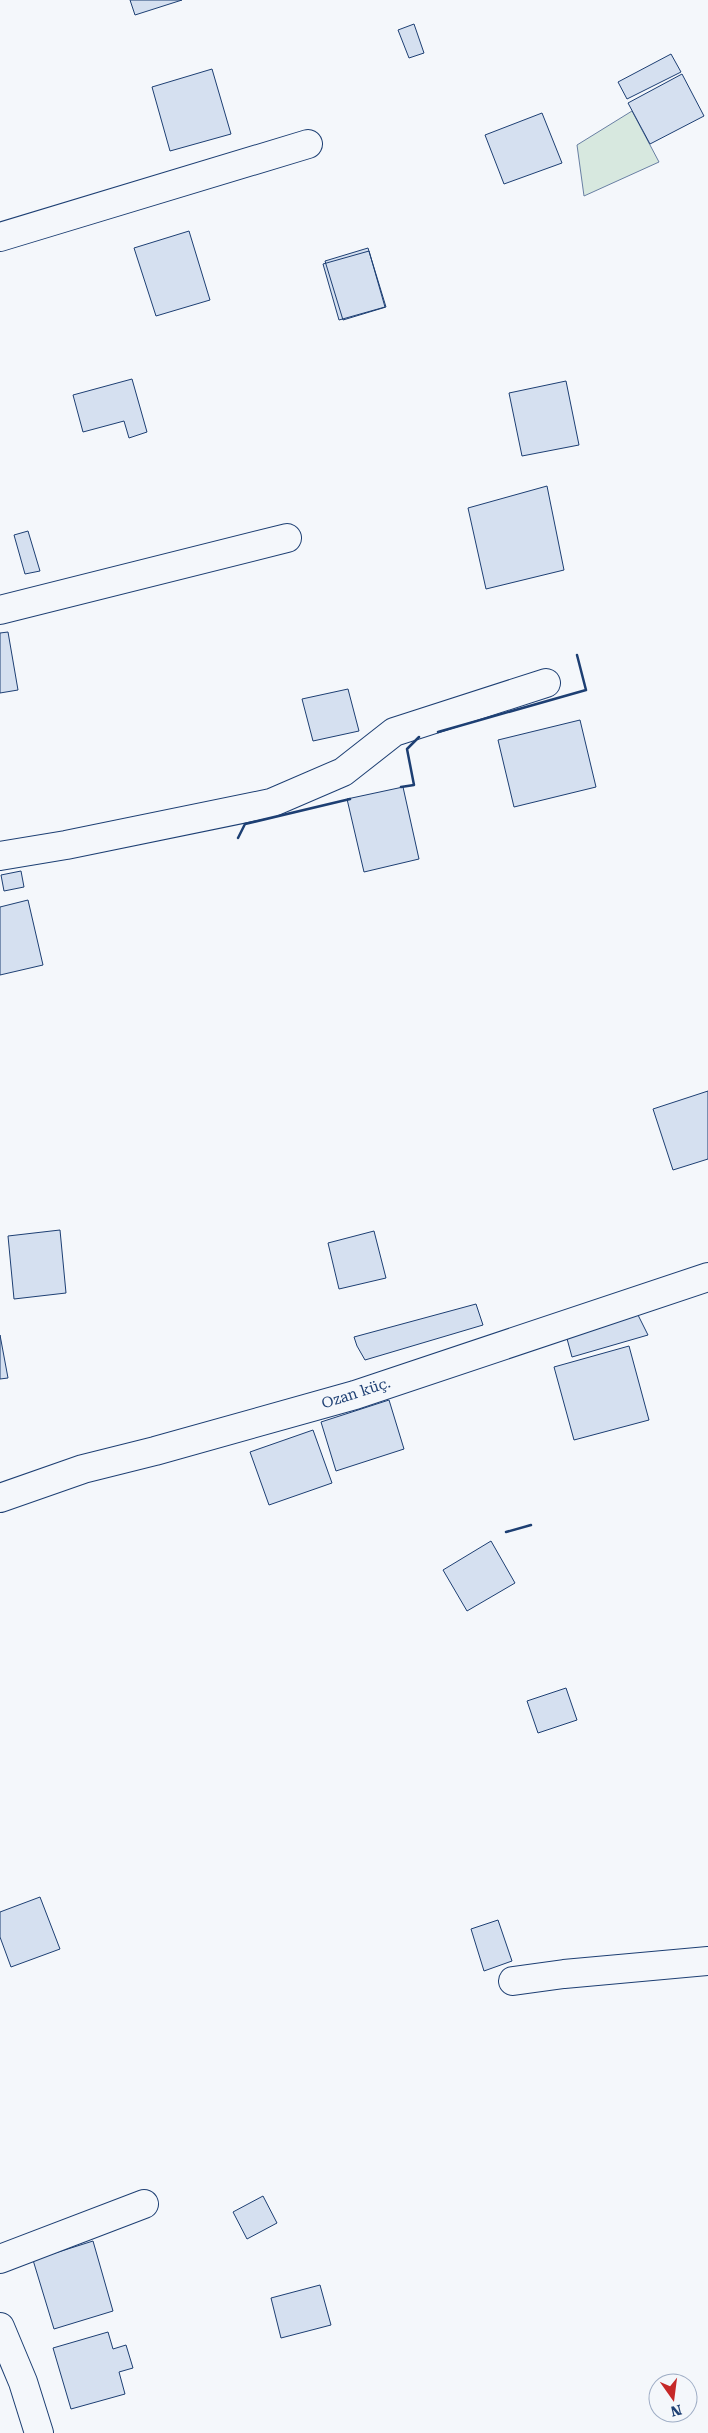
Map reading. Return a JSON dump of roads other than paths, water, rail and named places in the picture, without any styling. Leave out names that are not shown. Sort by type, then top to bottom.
[{"type":"street","points":[[0,237],[308,144]]},
{"type":"street","points":[[0,610],[287,538]]},
{"type":"street","points":[[0,856],[66,845],[272,803],[343,772],[394,732],[546,683]]},
{"type":"street","name":"Ozan küç.","points":[[0,1498],[83,1469],[155,1452],[355,1395],[708,1277]]},
{"type":"street","points":[[513,1981],[564,1974],[708,1961]]},
{"type":"street","points":[[0,2260],[144,2204]]},
{"type":"street","points":[[0,2327],[23,2382],[39,2433]]}]
